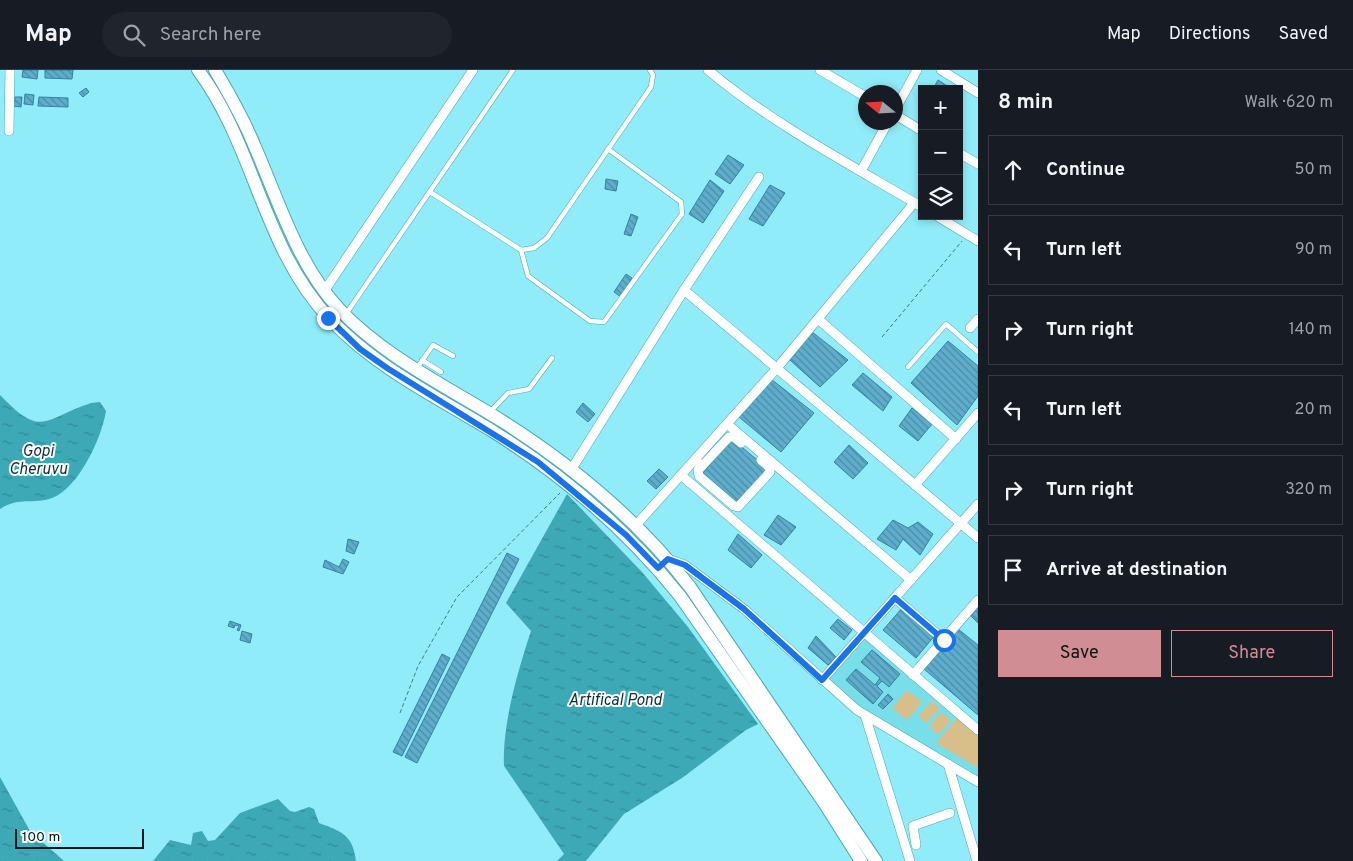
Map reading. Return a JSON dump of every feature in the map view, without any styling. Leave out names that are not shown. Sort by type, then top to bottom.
[{"type":"street","points":[[9,130],[10,70]]},
{"type":"street","points":[[198,70],[231,128],[276,238],[298,279],[337,327],[360,349],[387,368],[538,462],[626,535],[658,568],[680,596],[750,695],[861,861]]},
{"type":"street","points":[[215,70],[236,106],[256,147],[289,232],[310,271],[325,290],[369,338],[419,365],[546,450],[636,525],[668,559],[713,620],[876,861]]},
{"type":"street","points":[[325,290],[473,70]]},
{"type":"street","points":[[636,525],[681,475],[698,463],[722,445],[729,437],[734,437],[768,467],[770,472],[736,506],[699,476],[698,463],[714,438],[918,205],[771,116],[726,86],[708,70]]},
{"type":"street","points":[[820,70],[858,92]]},
{"type":"street","points":[[903,95],[917,70]]},
{"type":"street","points":[[941,70],[978,92]]},
{"type":"street","points":[[903,119],[920,130]]},
{"type":"street","points":[[861,171],[884,130]]},
{"type":"street","points":[[963,155],[978,164]]},
{"type":"street","points":[[571,470],[684,290],[759,177]]},
{"type":"street","points":[[944,220],[978,241]]},
{"type":"street","points":[[684,290],[978,538]]},
{"type":"street","points":[[337,327],[346,315]]},
{"type":"street","points":[[818,319],[956,439]]},
{"type":"street","points":[[970,328],[978,319]]},
{"type":"street","points":[[915,485],[978,413]]},
{"type":"street","points":[[727,424],[911,580]]},
{"type":"street","points":[[714,438],[722,445]]},
{"type":"street","points":[[681,475],[978,730]]},
{"type":"street","points":[[822,680],[978,504]]},
{"type":"street","points":[[658,568],[668,559]]},
{"type":"street","points":[[668,559],[685,565],[744,609],[822,680],[865,715],[978,782]]},
{"type":"street","points":[[895,598],[944,640]]},
{"type":"street","points":[[913,675],[978,600]]},
{"type":"street","points":[[865,715],[910,861]]},
{"type":"street","points":[[948,764],[977,861]]},
{"type":"street","points":[[900,830],[950,813]]},
{"type":"street","points":[[904,843],[916,842],[913,826]]},
{"type":"lane","points":[[346,315],[513,70]]},
{"type":"lane","points":[[430,192],[521,250],[534,248],[548,238],[651,87],[653,75],[650,70]]},
{"type":"lane","points":[[521,250],[528,276],[590,321],[604,322],[682,214],[681,202],[608,149]]},
{"type":"lane","points":[[908,367],[946,324],[978,352]]},
{"type":"lane","points":[[441,372],[419,365],[433,345],[453,356]]},
{"type":"lane","points":[[490,414],[508,393],[529,389],[552,358]]},
{"type":"path","points":[[882,336],[967,234]]},
{"type":"path","points":[[400,713],[418,666],[457,597],[568,485]]},
{"type":"shaded area","points":[[864,631],[978,730],[978,782],[857,710],[822,680]]},
{"type":"shaded area","points":[[907,690],[922,702],[907,720],[892,708]]},
{"type":"shaded area","points":[[932,701],[940,708],[926,723],[918,716]]},
{"type":"shaded area","points":[[941,712],[951,720],[938,735],[929,727]]},
{"type":"shaded area","points":[[957,718],[978,736],[978,768],[936,743]]},
{"type":"water","name":"Gopi Cheruvu","points":[[0,395],[14,409],[35,421],[43,422],[91,403],[100,402],[106,411],[100,434],[88,461],[71,484],[52,498],[14,503],[0,509]]},
{"type":"water","name":"Artifical Pond","points":[[567,494],[642,572],[688,627],[758,724],[746,730],[682,778],[624,814],[586,861],[557,861],[564,854],[504,766],[508,716],[516,680],[531,631],[506,603]]},
{"type":"water","points":[[0,777],[30,831],[64,861],[0,861]]},
{"type":"water","points":[[278,799],[290,811],[295,812],[309,807],[314,809],[319,823],[339,831],[349,839],[356,861],[153,861],[170,840],[191,845],[193,833],[202,831],[208,841],[215,840],[240,813]]},
{"type":"building","points":[[23,70],[38,70],[37,79],[22,77]]},
{"type":"building","points":[[45,70],[73,70],[72,79],[45,78]]},
{"type":"building","points":[[938,80],[946,85],[935,85]]},
{"type":"building","points":[[86,88],[89,92],[83,97],[79,93]]},
{"type":"building","points":[[25,94],[34,95],[33,105],[24,104]]},
{"type":"building","points":[[15,97],[22,97],[21,107],[13,106]]},
{"type":"building","points":[[39,97],[68,98],[68,107],[38,106]]},
{"type":"building","points":[[728,155],[744,165],[730,184],[715,174]]},
{"type":"building","points":[[606,179],[618,181],[616,191],[605,189]]},
{"type":"building","points":[[710,180],[724,191],[703,223],[689,214]]},
{"type":"building","points":[[770,185],[785,193],[763,226],[749,219]]},
{"type":"building","points":[[631,214],[638,217],[631,236],[624,234]]},
{"type":"building","points":[[626,274],[632,278],[621,297],[614,292]]},
{"type":"building","points":[[812,332],[848,360],[820,387],[790,360]]},
{"type":"building","points":[[948,341],[978,366],[978,396],[957,425],[911,383]]},
{"type":"building","points":[[863,373],[892,397],[883,411],[852,385]]},
{"type":"building","points":[[771,379],[814,413],[781,452],[739,417]]},
{"type":"building","points":[[583,403],[595,414],[588,422],[576,412]]},
{"type":"building","points":[[912,408],[932,424],[918,441],[899,426]]},
{"type":"building","points":[[731,438],[768,469],[739,504],[703,473]]},
{"type":"building","points":[[849,445],[868,463],[853,479],[834,462]]},
{"type":"building","points":[[659,469],[668,477],[656,489],[647,481]]},
{"type":"building","points":[[778,515],[796,527],[781,545],[764,535]]},
{"type":"building","points":[[893,520],[908,528],[918,522],[933,534],[920,555],[903,539],[896,550],[877,539]]},
{"type":"building","points":[[738,534],[762,555],[751,568],[728,550]]},
{"type":"building","points":[[348,539],[359,542],[354,554],[346,551]]},
{"type":"building","points":[[507,553],[519,559],[417,763],[405,757]]},
{"type":"building","points":[[343,559],[349,562],[343,574],[323,567],[325,560],[339,567]]},
{"type":"building","points":[[903,607],[936,634],[916,658],[883,630]]},
{"type":"building","points":[[978,607],[978,623],[971,616]]},
{"type":"building","points":[[838,619],[852,630],[844,640],[830,628]]},
{"type":"building","points":[[230,621],[241,625],[239,631],[237,630],[239,626],[235,625],[234,628],[228,626]]},
{"type":"building","points":[[958,629],[978,645],[978,715],[924,669]]},
{"type":"building","points":[[242,631],[252,634],[250,643],[240,640]]},
{"type":"building","points":[[816,636],[836,657],[828,665],[808,648]]},
{"type":"building","points":[[872,650],[900,674],[889,687],[882,681],[877,686],[883,692],[873,704],[846,680],[856,669],[875,685],[880,678],[861,662]]},
{"type":"building","points":[[442,654],[450,658],[402,756],[393,752]]},
{"type":"building","points":[[888,694],[893,699],[883,709],[878,705]]},
{"type":"route","points":[[328,318],[360,349],[387,368],[538,462],[626,535],[658,568],[668,559],[685,565],[744,609],[822,680],[895,598],[944,640]]}]
